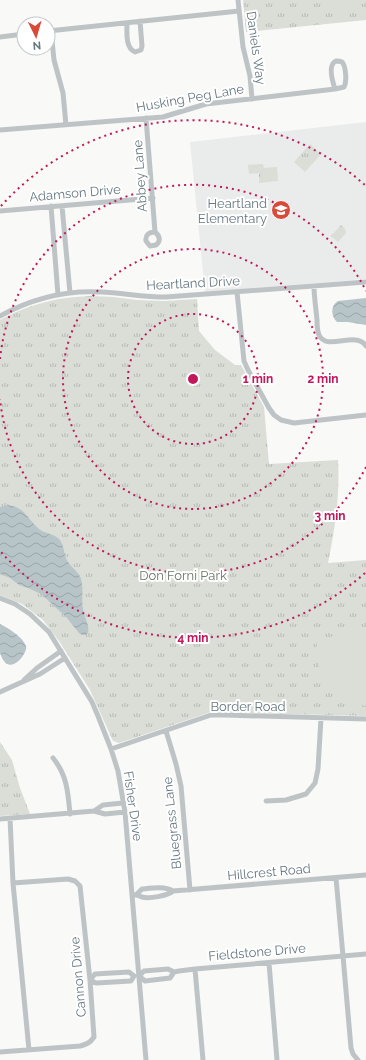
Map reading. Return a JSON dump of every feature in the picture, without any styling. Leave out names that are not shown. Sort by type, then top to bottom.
[{"type":"street","name":"Daniels Way","points":[[238,0],[243,47],[250,76],[252,99]]},
{"type":"street","points":[[56,30],[239,11]]},
{"type":"street","points":[[127,23],[128,45],[131,50],[135,52],[141,50],[142,46],[140,22]]},
{"type":"street","points":[[0,37],[16,35]]},
{"type":"street","points":[[53,56],[63,93],[66,125]]},
{"type":"street","points":[[340,61],[344,66],[346,82],[344,87],[335,89],[332,67],[333,63],[340,61]]},
{"type":"street","name":"Husking Peg Lane","points":[[0,130],[168,116],[206,104],[335,89]]},
{"type":"street","name":"Abbey Lane","points":[[146,118],[155,232]]},
{"type":"street","name":"Adamson Drive","points":[[0,211],[153,198]]},
{"type":"street","points":[[51,206],[58,295]]},
{"type":"street","points":[[62,206],[70,293]]},
{"type":"street","name":"Heartland Drive","points":[[0,316],[31,302],[70,293],[100,292],[166,297],[366,282]]},
{"type":"street","points":[[314,286],[318,330],[321,338],[324,341],[331,342],[356,340],[363,342],[366,346]]},
{"type":"street","points":[[237,292],[244,361],[269,408],[277,418],[294,424],[366,416]]},
{"type":"street","name":"Fisher Drive","points":[[0,598],[15,604],[30,614],[49,632],[92,702],[111,749],[118,772],[125,812],[134,894],[136,976],[146,1060]]},
{"type":"street","points":[[20,683],[37,668],[61,652]]},
{"type":"street","points":[[0,692],[40,674],[65,658]]},
{"type":"street","name":"Border Road","points":[[111,749],[211,715],[366,719]]},
{"type":"street","points":[[266,801],[286,800],[306,794],[315,783],[318,769],[321,718]]},
{"type":"street","name":"Bluegrass Lane","points":[[166,731],[181,786],[190,890]]},
{"type":"street","points":[[53,758],[63,772],[68,788],[70,814]]},
{"type":"street","points":[[94,811],[103,805],[123,803]]},
{"type":"street","points":[[0,819],[94,811],[105,814],[125,812]]},
{"type":"street","points":[[10,818],[13,883],[29,1050]]},
{"type":"street","name":"Hillcrest Road","points":[[134,894],[142,889],[169,888],[173,891],[190,890],[366,875]]},
{"type":"street","points":[[336,878],[351,1048],[353,1054],[358,1060]]},
{"type":"street","name":"Cannon Drive","points":[[0,1052],[80,1046],[88,1044],[94,1036],[90,980],[80,886],[78,883],[68,879],[13,883]]},
{"type":"street","name":"Hillcrest Road","points":[[134,894],[143,897],[158,896],[169,895],[173,891]]},
{"type":"street","name":"Fieldstone Drive","points":[[174,972],[170,978],[157,980],[145,981],[136,976],[144,971],[168,969],[174,972],[366,954]]},
{"type":"street","points":[[269,962],[277,1060]]},
{"type":"street","points":[[195,969],[203,1060]]},
{"type":"street","points":[[130,972],[136,976],[131,981],[96,983],[90,980],[95,974],[130,972]]},
{"type":"shaded area","name":"Heartland Elementary","points":[[366,122],[366,279],[205,292],[190,142]]},
{"type":"green space","points":[[243,0],[366,0],[366,20],[246,32]]},
{"type":"green space","points":[[320,0],[351,0],[349,7],[344,9]]},
{"type":"green space","points":[[310,144],[321,154],[305,172],[294,162]]},
{"type":"green space","points":[[263,164],[264,168],[277,167],[278,181],[259,183],[259,173],[249,174],[248,165]]},
{"type":"green space","points":[[341,225],[345,229],[346,233],[338,242],[331,236]]},
{"type":"green space","name":"Don Forni Park","points":[[92,296],[164,301],[197,299],[199,331],[215,350],[235,365],[241,365],[264,407],[269,464],[338,460],[336,512],[328,563],[366,560],[366,716],[211,712],[119,743],[113,741],[90,690],[59,641],[43,620],[22,604],[0,595],[0,320],[40,303],[66,298]]},
{"type":"green space","points":[[366,629],[366,706],[357,704],[341,696],[328,684],[320,669],[317,641],[354,630]]},
{"type":"green space","points":[[0,742],[12,760],[20,788],[30,814],[0,816]]},
{"type":"water","points":[[366,298],[366,325],[337,322],[335,320],[332,311],[335,303],[338,301]]},
{"type":"water","points":[[7,505],[22,510],[40,530],[61,541],[66,559],[79,574],[81,579],[83,609],[88,627],[88,633],[86,635],[79,633],[67,618],[41,594],[19,585],[10,578],[0,574],[0,507]]},
{"type":"water","points":[[0,624],[19,636],[26,646],[22,658],[14,664],[10,665],[6,663],[0,653]]},
{"type":"place","name":"Heartland Elementary","points":[[281,210]]}]
